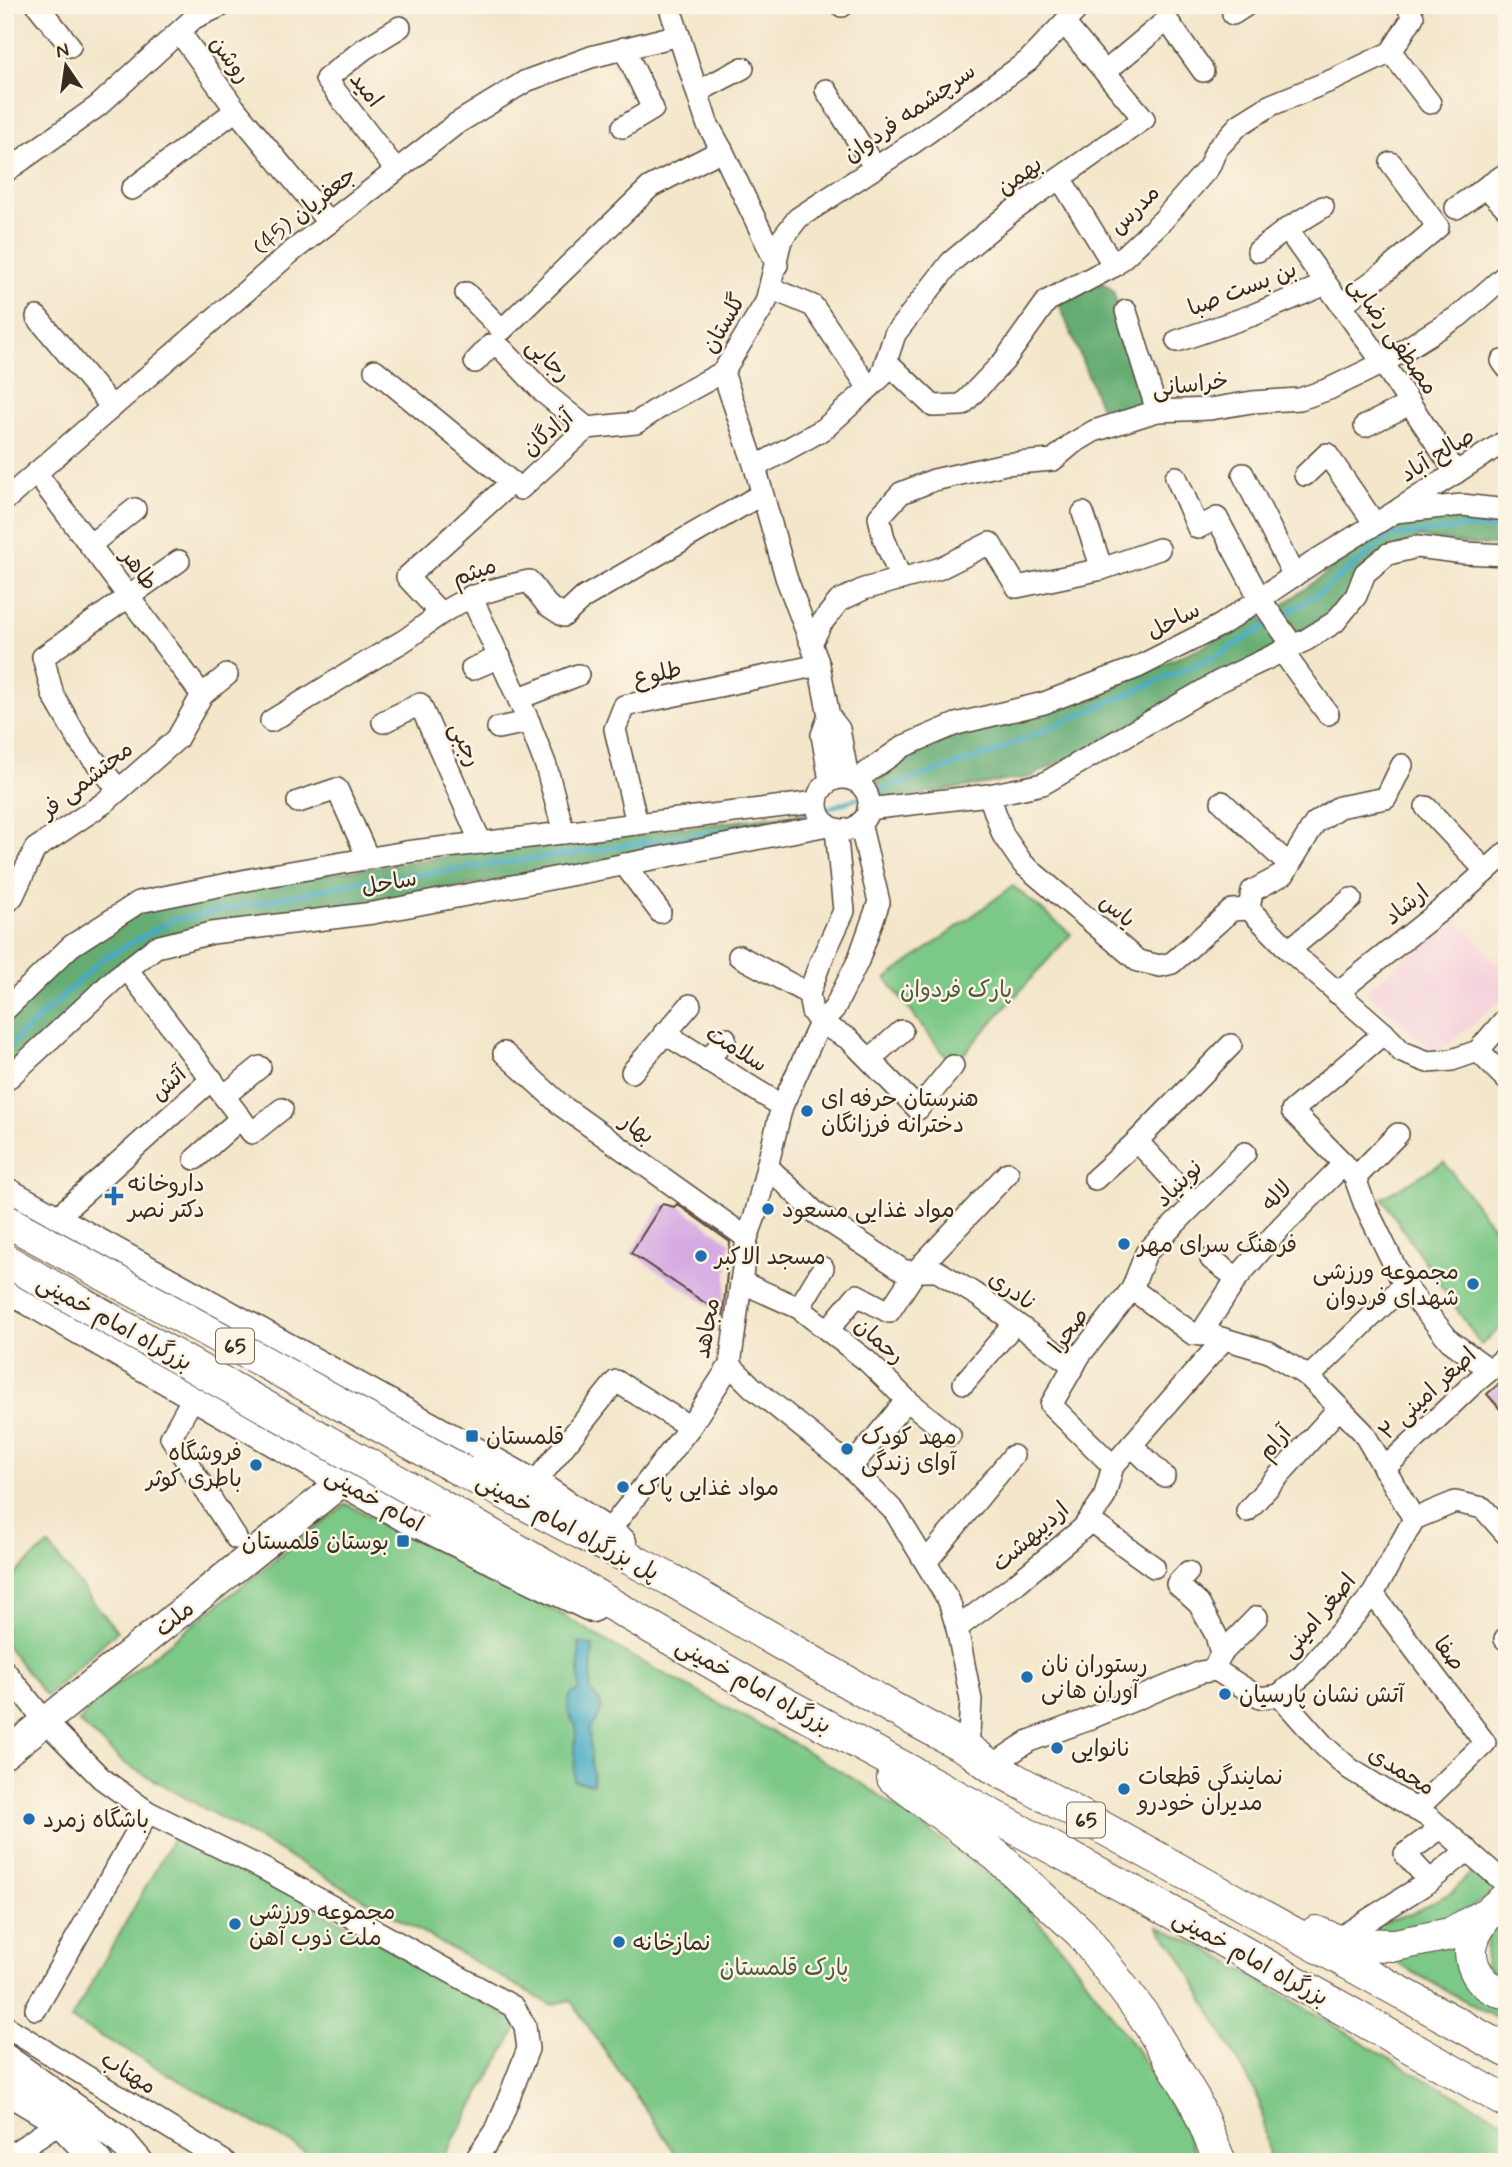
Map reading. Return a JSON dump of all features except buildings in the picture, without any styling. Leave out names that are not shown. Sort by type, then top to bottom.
[{"type":"highway","name":"بزرگراه امام خمینی","points":[[5,1220],[464,1472]]},
{"type":"highway","name":"بزرگراه امام خمینی","points":[[5,1260],[436,1503],[756,1688],[1197,1926],[1507,2102]]},
{"type":"highway","name":"پل بزرگراه امام خمینی","points":[[464,1472],[671,1580]]},
{"type":"highway","name":"بزرگراه امام خمینی","points":[[671,1580],[1209,1889],[1507,2051]]},
{"type":"highway","name":"65","points":[[820,1721],[997,1856],[1081,1933],[1144,2016],[1194,2099],[1220,2162]]},
{"type":"highway","points":[[1209,1889],[1346,1944],[1395,1945],[1450,1934],[1500,1897]]},
{"type":"highway","points":[[1500,1897],[1473,1938],[1472,1959],[1481,1980],[1490,1988],[1507,1992]]},
{"type":"main road","points":[[5,1191],[534,1484],[608,1532],[671,1580]]},
{"type":"main road","points":[[40,1308],[68,1290],[77,1276],[84,1245],[81,1233]]},
{"type":"main road","points":[[75,1327],[72,1313],[74,1297],[80,1284],[90,1270],[121,1255]]},
{"type":"main road","name":"امام خمینی","points":[[5,1287],[406,1518],[756,1688]]},
{"type":"main road","name":"ملت","points":[[5,1754],[342,1482]]},
{"type":"main road","points":[[5,2058],[122,2142],[139,2162]]},
{"type":"main road","points":[[5,2089],[60,2122],[98,2162]]},
{"type":"street","points":[[186,18],[223,5]]},
{"type":"street","points":[[669,5],[707,123],[776,265]]},
{"type":"street","name":"سرچشمه فردوان","points":[[776,265],[781,240],[798,218],[875,168],[1028,61],[1081,5]]},
{"type":"street","points":[[1407,5],[1413,17],[1391,52],[1430,103]]},
{"type":"street","points":[[45,8],[69,46]]},
{"type":"street","name":"روشن","points":[[5,172],[98,106],[186,18],[236,110],[329,223]]},
{"type":"street","points":[[1105,72],[1167,20],[1203,71]]},
{"type":"street","name":"بهمن","points":[[755,467],[824,429],[881,377],[895,334],[951,262],[1010,213],[1144,119],[1064,23]]},
{"type":"street","name":"امید","points":[[396,170],[326,79],[364,49],[400,26]]},
{"type":"street","name":"جعفریان (45)","points":[[5,500],[290,253],[456,124],[526,81],[591,57],[678,35]]},
{"type":"street","points":[[623,127],[653,109],[624,48]]},
{"type":"street","name":"مدرس","points":[[886,361],[933,406],[962,405],[1004,361],[1047,301],[1114,266],[1163,220],[1209,167],[1216,150],[1239,125],[1271,105],[1391,52]]},
{"type":"street","points":[[697,92],[743,68]]},
{"type":"street","points":[[826,90],[875,168]]},
{"type":"street","points":[[132,190],[236,110]]},
{"type":"street","points":[[466,293],[502,330],[650,187],[722,150]]},
{"type":"street","points":[[1341,305],[1438,227],[1391,163]]},
{"type":"street","points":[[1456,208],[1507,173]]},
{"type":"street","points":[[1060,178],[1114,266]]},
{"type":"street","points":[[1486,187],[1507,209]]},
{"type":"street","points":[[1258,251],[1323,207]]},
{"type":"street","name":"مصطفی رضایی","points":[[1287,229],[1383,363],[1456,473]]},
{"type":"street","name":"گلستان","points":[[776,265],[766,303],[723,372],[755,467],[786,577],[819,665],[829,716],[839,729],[844,780]]},
{"type":"street","points":[[1383,363],[1459,316],[1507,274]]},
{"type":"street","name":"بن بست صبا","points":[[1177,341],[1253,315],[1326,284]]},
{"type":"street","points":[[770,288],[813,306],[869,388]]},
{"type":"street","points":[[1126,311],[1157,411]]},
{"type":"street","points":[[37,317],[112,407]]},
{"type":"street","name":"رجایی","points":[[475,362],[491,345],[502,349],[544,392],[587,428]]},
{"type":"street","name":"خراسانی","points":[[901,579],[884,539],[879,517],[901,493],[934,480],[1005,464],[1053,460],[1072,443],[1094,431],[1157,411],[1210,409],[1252,402],[1300,399],[1329,389],[1383,363]]},
{"type":"street","points":[[376,370],[516,486]]},
{"type":"street","name":"آزادگان","points":[[440,613],[407,577],[587,428],[636,423],[723,372]]},
{"type":"street","points":[[1365,426],[1410,404]]},
{"type":"street","name":"صالح آباد","points":[[1395,512],[1507,440]]},
{"type":"street","points":[[1305,475],[1327,454],[1375,524]]},
{"type":"street","name":"طاهر","points":[[36,473],[202,695]]},
{"type":"street","points":[[1242,474],[1294,576]]},
{"type":"street","points":[[1176,477],[1198,528],[1217,518],[1287,649],[1328,714]]},
{"type":"street","name":"میثم","points":[[271,722],[403,641],[440,613],[471,596],[529,581],[547,605],[564,616],[583,598],[762,494]]},
{"type":"street","name":"ساحل","points":[[5,1010],[71,946],[139,902],[368,858],[817,802],[823,786],[844,780],[904,746],[956,724],[1044,704],[1138,667],[1221,625],[1395,512],[1462,505],[1507,510]]},
{"type":"street","points":[[90,545],[135,509]]},
{"type":"street","points":[[1083,513],[1102,569]]},
{"type":"street","points":[[811,643],[821,624],[839,601],[864,589],[938,569],[990,543],[1017,587],[1102,569],[1159,550]]},
{"type":"street","name":"ساحل","points":[[5,1081],[127,969],[156,947],[212,933],[373,913],[832,827],[845,830],[864,816],[1043,784],[1218,682],[1287,649],[1335,622],[1356,596],[1364,573],[1388,554],[1417,547],[1465,554],[1507,555]]},
{"type":"street","points":[[119,790],[81,744],[53,695],[43,657],[179,561]]},
{"type":"street","points":[[471,596],[520,698],[546,766],[564,833]]},
{"type":"street","points":[[472,669],[500,657]]},
{"type":"street","name":"طلوع","points":[[637,824],[615,729],[624,706],[819,665]]},
{"type":"street","points":[[520,698],[578,675]]},
{"type":"street","points":[[202,695],[227,676]]},
{"type":"street","name":"محتشمی فر","points":[[5,905],[13,896],[35,849],[104,803],[177,739],[202,695]]},
{"type":"street","name":"رجبی","points":[[383,722],[420,704],[481,843]]},
{"type":"street","points":[[498,728],[529,722]]},
{"type":"street","points":[[1402,765],[1386,797],[1339,807],[1315,823],[1284,874],[1252,891],[1249,909],[1289,950],[1402,1052],[1428,1062],[1452,1060],[1478,1051],[1507,1017]]},
{"type":"street","points":[[844,780],[866,793],[864,816]]},
{"type":"street","points":[[298,802],[337,789],[368,858]]},
{"type":"street","name":"یاس","points":[[989,795],[1003,835],[1023,864],[1138,961],[1160,966],[1172,962],[1232,910],[1249,909]]},
{"type":"street","points":[[817,802],[818,811],[832,827],[844,911],[809,994],[812,1012],[820,1023],[849,1039],[918,1109],[953,1066]]},
{"type":"street","points":[[1222,802],[1289,865]]},
{"type":"street","points":[[1426,807],[1486,871]]},
{"type":"street","name":"مجاهد","points":[[608,1532],[690,1427],[730,1366],[747,1238],[782,1106],[820,1023],[834,1009],[852,973],[879,902],[864,816]]},
{"type":"street","name":"ارشاد","points":[[1337,993],[1456,898],[1507,852]]},
{"type":"street","points":[[624,864],[660,912]]},
{"type":"street","points":[[1289,950],[1351,899]]},
{"type":"street","points":[[739,957],[809,994]]},
{"type":"street","name":"آتش","points":[[55,1219],[218,1088],[127,969]]},
{"type":"street","points":[[632,1072],[690,1005]]},
{"type":"street","points":[[870,1059],[901,1031]]},
{"type":"street","name":"سلامت","points":[[664,1033],[782,1106]]},
{"type":"street","points":[[1384,1033],[1292,1111],[1349,1171],[1404,1285],[1450,1341],[1490,1370]]},
{"type":"street","points":[[708,1061],[724,1038]]},
{"type":"street","points":[[1094,1179],[1137,1141],[1231,1045]]},
{"type":"street","points":[[1478,1051],[1507,1080]]},
{"type":"street","name":"بهار","points":[[504,1054],[562,1107],[747,1238]]},
{"type":"street","points":[[246,1126],[218,1088],[260,1067]]},
{"type":"street","points":[[195,1159],[246,1126],[282,1109]]},
{"type":"street","points":[[1349,1171],[1398,1134]]},
{"type":"street","points":[[1137,1141],[1194,1203]]},
{"type":"street","name":"نوبنیاد","points":[[1132,1289],[1146,1253],[1245,1153]]},
{"type":"street","name":"نادری","points":[[767,1166],[816,1213],[904,1271],[937,1271],[1074,1366]]},
{"type":"street","name":"لاله","points":[[1200,1335],[1237,1278],[1281,1227],[1349,1171]]},
{"type":"street","points":[[828,1330],[857,1295],[889,1312],[916,1271],[1008,1172]]},
{"type":"street","points":[[1211,1259],[1237,1278]]},
{"type":"street","points":[[799,1308],[823,1268]]},
{"type":"street","name":"رحمان","points":[[741,1282],[799,1308],[867,1361],[907,1400],[850,1467]]},
{"type":"street","points":[[1309,1377],[1404,1285]]},
{"type":"street","points":[[1132,1289],[1193,1335],[1224,1339],[1269,1352],[1309,1377],[1363,1432],[1414,1519],[1455,1502],[1482,1508],[1507,1535]]},
{"type":"street","name":"صحرا","points":[[1113,1466],[1051,1405],[1080,1355],[1132,1289]]},
{"type":"street","points":[[964,1383],[1015,1324]]},
{"type":"street","name":"اردیبهشت","points":[[957,1628],[1083,1528],[1104,1498],[1113,1466],[1224,1339]]},
{"type":"street","name":"۲ اصغر امینی","points":[[1384,1469],[1507,1356]]},
{"type":"street","points":[[730,1366],[850,1467],[894,1512],[926,1562],[949,1601],[957,1628],[979,1758],[1079,1723],[1217,1662],[1257,1617]]},
{"type":"street","points":[[534,1484],[616,1381],[690,1427]]},
{"type":"street","points":[[194,1396],[171,1437],[236,1538]]},
{"type":"street","points":[[907,1400],[950,1435]]},
{"type":"street","name":"آرام","points":[[1247,1511],[1339,1408]]},
{"type":"street","points":[[1131,1446],[1164,1476]]},
{"type":"street","points":[[926,1562],[1013,1456]]},
{"type":"street","name":"اصغر امینی","points":[[1279,1695],[1303,1675],[1373,1594],[1414,1519]]},
{"type":"street","points":[[1089,1520],[1154,1567]]},
{"type":"street","points":[[1183,1578],[1216,1636],[1216,1670],[1260,1698],[1279,1695]]},
{"type":"street","name":"صفا","points":[[1373,1594],[1485,1743],[1416,1810]]},
{"type":"street","points":[[5,1672],[46,1721],[101,1778],[148,1812],[264,1869],[514,2007],[525,2026],[528,2049],[498,2126],[474,2162]]},
{"type":"street","name":"محمدی","points":[[1279,1695],[1325,1747],[1350,1769],[1416,1810],[1468,1850],[1500,1897]]},
{"type":"street","points":[[36,2009],[148,1812]]},
{"type":"street","points":[[1430,1881],[1405,1854],[1441,1828]]},
{"type":"street","points":[[1336,1940],[1430,1881],[1468,1850]]},
{"type":"street","name":"مهتاب","points":[[5,2026],[225,2162]]},
{"type":"street","points":[[5,2159],[60,2122]]},
{"type":"shaded area","points":[[1455,915],[1507,974],[1507,995],[1436,1054],[1366,992]]},
{"type":"green space","points":[[1104,283],[1113,291],[1148,404],[1105,418],[1059,303]]},
{"type":"green space","points":[[1461,514],[1507,520],[1507,546],[1466,544],[1419,537],[1346,596],[1327,616],[1298,634],[1279,608],[1398,520]]},
{"type":"green space","points":[[1257,610],[1279,646],[1103,741],[1030,777],[876,801],[874,783],[914,751],[951,736],[988,727],[1113,686],[1206,645]]},
{"type":"green space","points":[[805,813],[812,822],[407,897],[165,937],[5,1070],[5,1021],[75,955],[142,910],[293,879],[468,853]]},
{"type":"green space","name":"پارک فردوان","points":[[1013,886],[1071,934],[953,1066],[886,979]]},
{"type":"green space","name":"مجموعه ورزشی شهدای فردوان","points":[[1444,1162],[1507,1246],[1507,1322],[1481,1345],[1382,1198]]},
{"type":"green space","name":"پارک قلمستان","points":[[346,1504],[563,1615],[633,1657],[789,1741],[866,1786],[981,1868],[1014,1894],[1064,1951],[1102,2001],[1144,2061],[1186,2131],[1199,2162],[676,2162],[674,2151],[570,2000],[551,2005],[124,1763],[79,1722],[97,1700]]},
{"type":"green space","points":[[48,1545],[117,1631],[46,1696],[5,1644],[5,1583]]},
{"type":"green space","name":"مجموعه ورزشی ملت ذوب آهن","points":[[178,1830],[520,2023],[441,2162],[324,2162],[71,2019]]},
{"type":"green space","points":[[1474,1869],[1503,1889],[1444,1922],[1398,1931],[1363,1930],[1416,1911],[1454,1891]]},
{"type":"green space","points":[[1507,1916],[1507,1985],[1485,1966],[1488,1934]]},
{"type":"green space","points":[[1157,1926],[1207,1949],[1424,2079],[1507,2122],[1507,2162],[1270,2162],[1260,2101],[1178,1952]]},
{"type":"green space","points":[[1462,1940],[1507,2002],[1507,2024],[1375,1951]]},
{"type":"water","points":[[579,1643],[593,1646],[590,1691],[600,1705],[597,1719],[589,1729],[593,1784],[574,1781],[576,1726],[568,1707],[571,1694],[579,1691]]},
{"type":"waterway","points":[[1278,619],[1319,593],[1389,537],[1467,527],[1507,530]]},
{"type":"waterway","points":[[5,1050],[102,959],[171,921],[353,883],[577,853],[796,819],[997,751],[1218,655],[1269,624]]},
{"type":"place","name":"هنرستان حرفه ای دخترانه فرزانگان","points":[[807,1111]]},
{"type":"place","name":"داروخانه دکتر نصر","points":[[114,1196]]},
{"type":"place","name":"مواد غذایی مسعود","points":[[768,1209]]},
{"type":"place","name":"فرهنگ سرای مهر","points":[[1124,1244]]},
{"type":"place","name":"مسجد الاکبر","points":[[701,1256]]},
{"type":"place","name":"مجموعه ورزشی شهدای فردوان","points":[[1473,1284]]},
{"type":"place","name":"قلمستان","points":[[472,1436]]},
{"type":"place","name":"مهد کودک آوای زندگی","points":[[847,1449]]},
{"type":"place","name":"فروشگاه باطری کوثر","points":[[256,1465]]},
{"type":"place","name":"مواد غذایی پاک","points":[[623,1487]]},
{"type":"place","name":"بوستان قلمستان","points":[[403,1541]]},
{"type":"place","name":"رستوران نان آوران هانی","points":[[1027,1677]]},
{"type":"place","name":"آتش نشان پارسیان","points":[[1225,1694]]},
{"type":"place","name":"نانوایی","points":[[1057,1748]]},
{"type":"place","name":"نمایندگی قطعات مدیران خودرو","points":[[1124,1789]]},
{"type":"place","name":"باشگاه زمرد","points":[[29,1819]]},
{"type":"place","name":"مجموعه ورزشی ملت ذوب آهن","points":[[235,1924]]},
{"type":"place","name":"نمازخانه","points":[[619,1942]]}]
